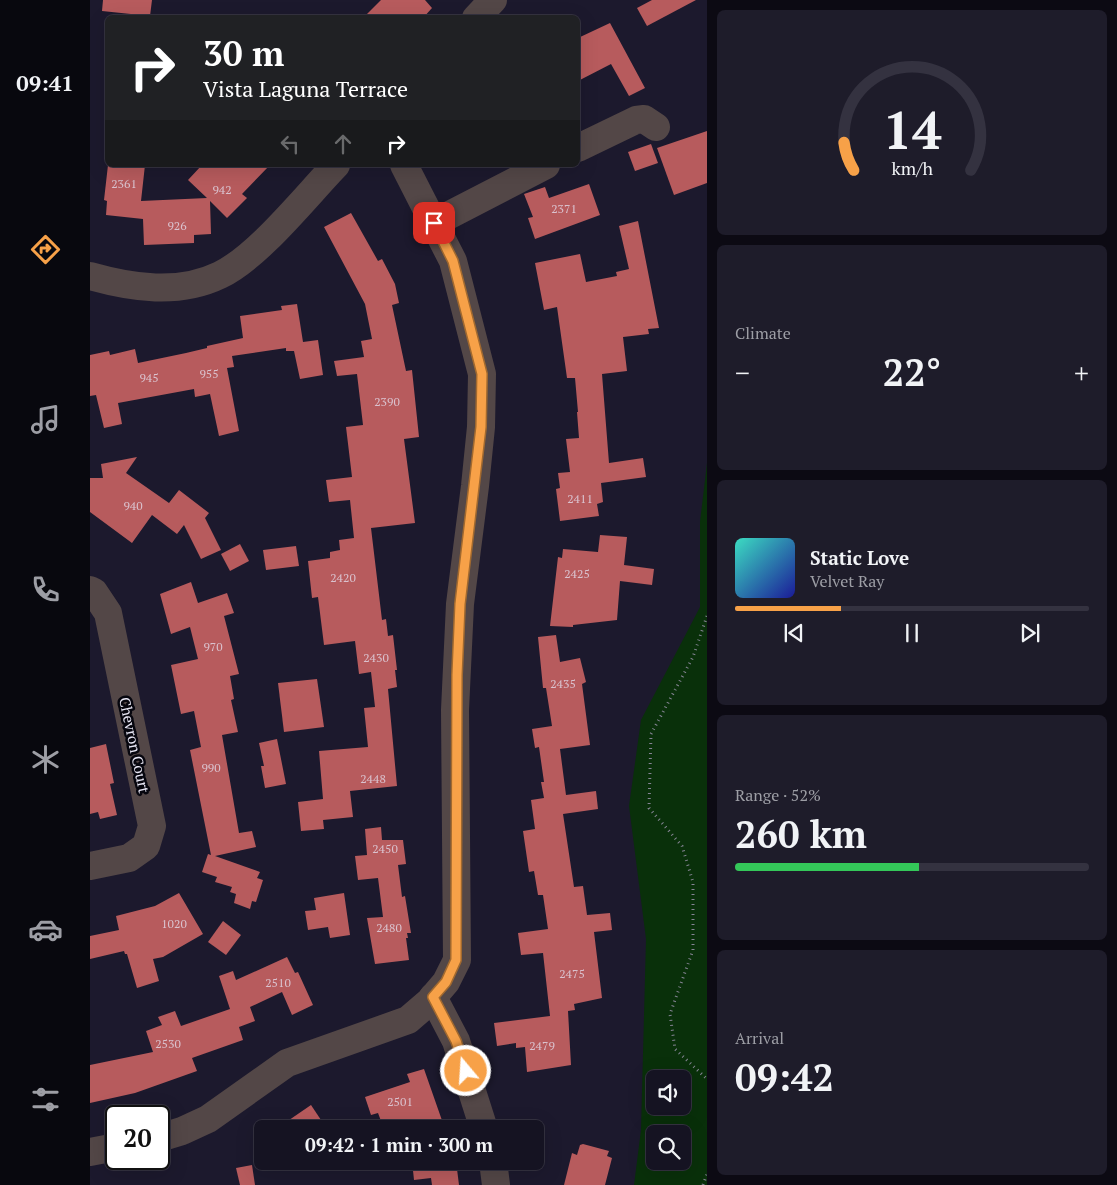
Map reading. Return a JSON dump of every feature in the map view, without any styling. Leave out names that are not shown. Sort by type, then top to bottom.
[{"type":"street","points":[[479,15],[493,0]]},
{"type":"street","points":[[580,147],[636,120],[644,119],[656,127]]},
{"type":"street","points":[[90,276],[116,283],[154,288],[188,286],[221,275],[250,255],[334,167]]},
{"type":"street","points":[[170,1135],[208,1118],[287,1063],[408,1020],[446,982],[456,960],[455,710],[460,604],[481,427],[482,374],[453,261],[405,167]]},
{"type":"street","points":[[434,223],[542,167]]},
{"type":"street","name":"Chevron Court","points":[[90,590],[94,592],[108,613],[152,826],[146,846],[129,858],[90,866]]},
{"type":"street","points":[[433,997],[456,1041],[481,1120]]},
{"type":"street","points":[[90,1152],[105,1149]]},
{"type":"street","points":[[494,1170],[496,1185]]},
{"type":"path","points":[[707,616],[693,657],[651,734],[649,808],[682,846],[693,882],[693,950],[670,1014],[675,1048],[700,1070],[707,1079]]},
{"type":"path","points":[[703,1185],[707,1174]]},
{"type":"green space","points":[[707,463],[707,1185],[634,1185],[641,1130],[646,939],[629,806],[641,720],[700,607],[700,522]]},
{"type":"building","points":[[103,0],[152,0],[150,15],[102,11]]},
{"type":"building","points":[[381,0],[425,0],[432,8],[426,15],[366,15]]},
{"type":"building","points":[[652,0],[696,0],[647,26],[637,8]]},
{"type":"building","points":[[610,23],[645,88],[629,96],[611,64],[580,80],[580,37]]},
{"type":"building","points":[[707,131],[707,183],[674,195],[657,148]]},
{"type":"building","points":[[651,144],[658,163],[635,171],[628,152]]},
{"type":"building","points":[[108,167],[145,167],[141,201],[207,198],[188,180],[200,167],[268,167],[242,194],[247,198],[227,218],[210,201],[211,234],[194,235],[194,243],[144,245],[143,219],[106,215],[107,201],[104,200]]},
{"type":"building","points":[[589,184],[600,215],[535,239],[528,218],[533,217],[524,194],[545,187],[549,198]]},
{"type":"building","points":[[351,213],[378,261],[382,259],[395,284],[399,303],[392,305],[406,371],[412,370],[419,437],[404,439],[415,523],[371,528],[382,620],[386,619],[388,636],[393,635],[397,670],[395,670],[397,687],[388,689],[397,786],[350,791],[353,817],[323,820],[324,829],[301,831],[298,802],[323,799],[319,751],[368,747],[364,708],[375,707],[371,672],[359,674],[355,641],[324,645],[318,597],[312,598],[308,561],[330,558],[330,552],[340,550],[339,540],[354,538],[350,500],[329,502],[326,480],[352,477],[346,427],[363,425],[357,374],[337,376],[334,361],[364,357],[361,341],[372,339],[365,304],[324,227]]},
{"type":"building","points":[[638,221],[659,328],[648,329],[649,334],[623,337],[627,371],[602,374],[609,463],[643,458],[646,477],[601,483],[603,502],[597,504],[599,516],[560,521],[556,489],[560,488],[558,473],[570,472],[566,439],[579,438],[575,378],[567,378],[557,307],[544,310],[535,263],[580,254],[586,282],[617,276],[616,272],[629,269],[619,226]]},
{"type":"building","points":[[297,304],[303,342],[318,340],[323,375],[300,379],[294,351],[286,351],[286,348],[232,356],[234,367],[227,368],[239,431],[219,436],[210,394],[195,397],[194,389],[118,403],[122,424],[104,428],[96,395],[90,396],[90,355],[109,351],[110,355],[135,349],[138,363],[207,348],[207,346],[243,338],[240,316],[282,310],[281,306]]},
{"type":"building","points":[[137,457],[126,473],[169,503],[179,490],[209,513],[205,518],[221,550],[201,559],[184,525],[177,534],[152,515],[132,543],[90,512],[90,478],[103,478],[101,464]]},
{"type":"building","points":[[600,535],[627,537],[624,565],[654,569],[652,585],[620,581],[617,620],[573,625],[573,627],[550,626],[558,557],[562,558],[563,549],[598,552]]},
{"type":"building","points":[[240,544],[249,561],[230,571],[221,554]]},
{"type":"building","points":[[296,546],[299,566],[266,570],[263,550]]},
{"type":"building","points":[[191,582],[198,603],[227,593],[234,613],[224,616],[239,674],[230,676],[234,699],[231,700],[238,732],[222,735],[239,833],[252,831],[256,847],[215,856],[260,872],[257,878],[263,880],[256,902],[252,901],[250,909],[234,903],[236,894],[230,892],[232,887],[215,882],[217,877],[202,872],[208,854],[211,855],[190,750],[201,747],[194,711],[181,714],[171,665],[198,659],[190,627],[171,634],[160,594]]},
{"type":"building","points":[[556,635],[560,662],[580,658],[586,682],[582,684],[590,745],[560,749],[566,795],[596,791],[598,809],[563,814],[574,887],[583,886],[587,915],[610,913],[612,930],[594,932],[602,998],[574,1004],[575,1010],[568,1011],[571,1065],[527,1072],[525,1047],[516,1048],[516,1043],[497,1046],[494,1023],[550,1016],[543,953],[521,955],[518,933],[548,929],[543,895],[538,895],[534,871],[529,872],[523,831],[535,829],[531,800],[544,798],[541,782],[544,782],[539,747],[535,748],[532,729],[552,726],[546,688],[543,688],[538,637]]},
{"type":"building","points":[[317,679],[324,727],[284,732],[278,683]]},
{"type":"building","points":[[277,739],[286,784],[265,788],[261,766],[264,766],[259,743]]},
{"type":"building","points":[[106,744],[114,783],[110,784],[117,815],[100,819],[98,812],[90,814],[90,748]]},
{"type":"building","points":[[381,827],[382,840],[403,840],[406,864],[398,865],[402,897],[405,896],[411,933],[407,933],[408,938],[406,938],[409,960],[375,964],[367,918],[383,917],[378,878],[358,880],[355,856],[367,855],[365,829]]},
{"type":"building","points":[[179,893],[203,934],[163,957],[153,959],[159,981],[137,988],[127,954],[124,951],[90,959],[90,936],[119,930],[116,916],[155,906]]},
{"type":"building","points":[[344,893],[350,935],[330,938],[328,927],[308,930],[305,911],[316,910],[314,898]]},
{"type":"building","points":[[223,921],[241,935],[226,955],[208,942]]},
{"type":"building","points":[[287,957],[295,973],[298,972],[313,1005],[292,1015],[282,992],[250,1007],[255,1021],[239,1027],[243,1040],[192,1058],[197,1071],[135,1093],[90,1103],[90,1065],[153,1052],[146,1031],[162,1025],[158,1017],[175,1011],[181,1026],[230,1009],[219,976],[233,971],[236,980]]},
{"type":"building","points":[[424,1069],[442,1120],[381,1120],[378,1113],[371,1115],[365,1097],[410,1082],[407,1074]]},
{"type":"building","points":[[311,1105],[321,1120],[289,1120]]},
{"type":"building","points":[[583,1144],[609,1151],[607,1156],[612,1158],[605,1185],[564,1185],[572,1153],[577,1155],[580,1145]]},
{"type":"building","points":[[252,1165],[255,1185],[240,1185],[236,1168]]},
{"type":"building","points":[[413,1170],[457,1170],[459,1185],[432,1185],[431,1178],[414,1180]]},
{"type":"route","points":[[434,223],[453,261],[482,374],[481,427],[460,604],[455,710],[458,934],[456,960],[446,982],[433,997],[456,1041],[466,1071]]}]
